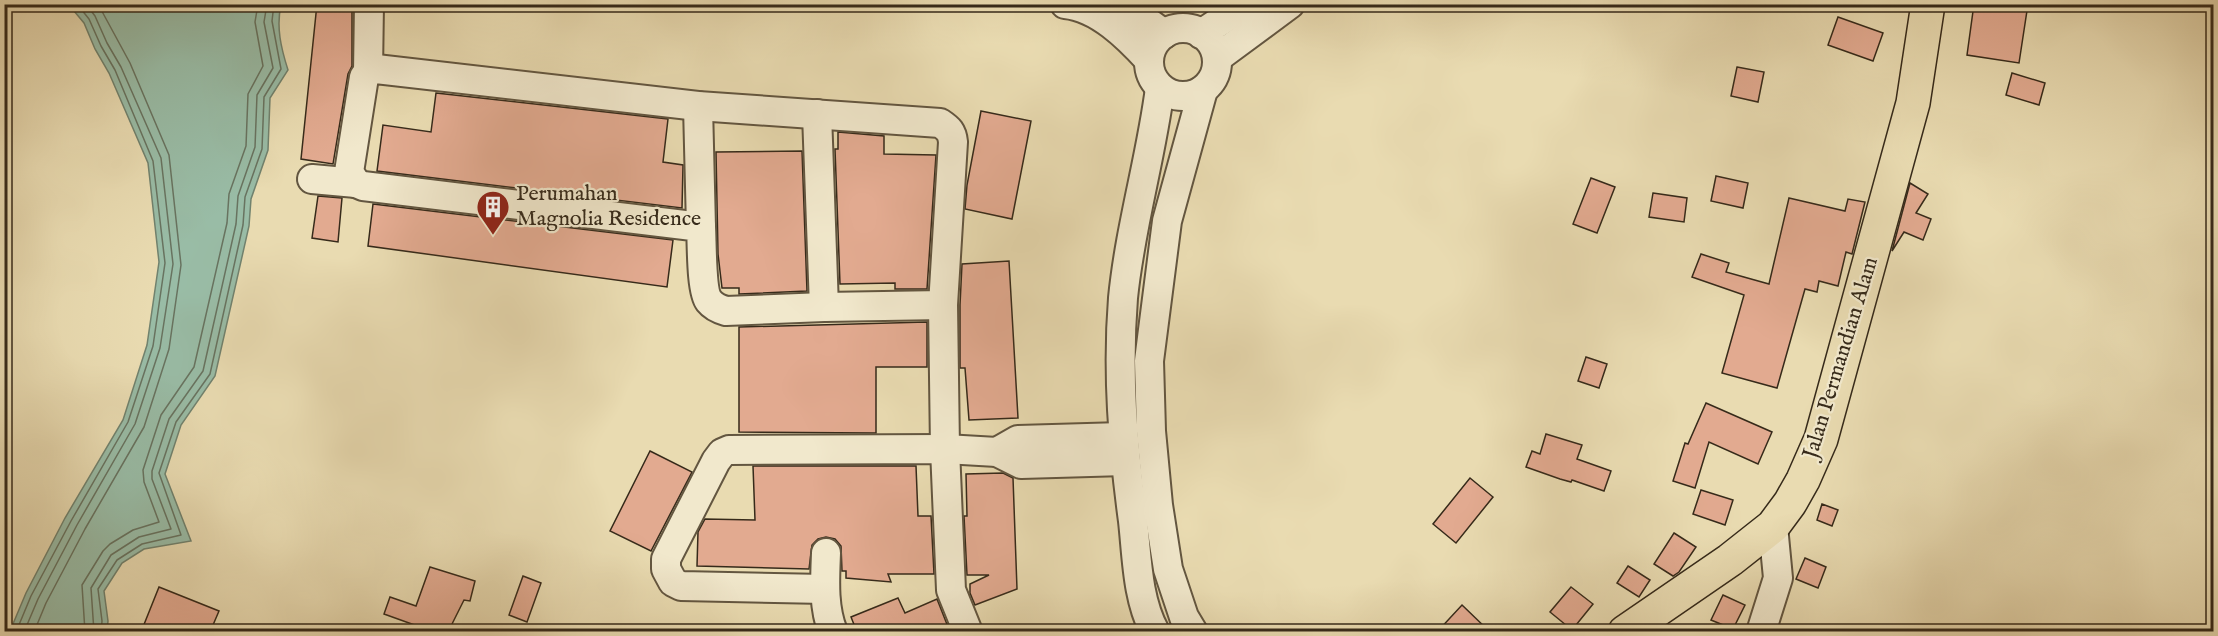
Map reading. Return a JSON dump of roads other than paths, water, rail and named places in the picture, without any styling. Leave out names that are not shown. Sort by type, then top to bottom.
[{"type":"main road","name":"Jalan Permandian Alam","points":[[1625,632],[1730,560],[1773,526],[1803,480],[1821,439],[1913,103],[1928,4]]},
{"type":"street","points":[[357,183],[349,172],[362,84],[368,72],[369,4]]},
{"type":"street","points":[[1065,4],[1095,15],[1128,37],[1149,60]]},
{"type":"street","points":[[1123,4],[1164,34]]},
{"type":"street","points":[[1202,34],[1246,4]]},
{"type":"street","points":[[1217,58],[1290,4]]},
{"type":"street","points":[[1193,632],[1184,617],[1168,568],[1158,505],[1151,431],[1149,362],[1167,221],[1203,90],[1215,76],[1217,58],[1209,40],[1202,34],[1182,28],[1164,34],[1151,50],[1149,60],[1154,80],[1160,88],[1177,96],[1186,96],[1203,90]]},
{"type":"street","points":[[368,72],[376,69],[698,106],[940,123],[952,133],[944,305],[945,449],[951,590],[968,632]]},
{"type":"street","points":[[1155,632],[1141,588],[1124,449],[1120,383],[1124,297],[1143,176],[1156,121],[1160,88]]},
{"type":"street","points":[[698,106],[704,288],[707,299],[718,308],[726,310],[944,305]]},
{"type":"street","points":[[818,114],[824,307]]},
{"type":"street","points":[[312,179],[357,183],[371,188],[394,191],[701,227]]},
{"type":"street","points":[[1132,243],[1164,248]]},
{"type":"street","points":[[825,589],[681,586],[673,582],[666,568],[666,559],[722,453],[729,450],[945,449],[997,452],[1021,464],[1124,449]]},
{"type":"street","points":[[1761,632],[1778,578],[1773,526]]},
{"type":"street","points":[[826,553],[825,589],[829,621],[834,632]]},
{"type":"water","points":[[69,5],[281,5],[280,38],[288,70],[270,98],[268,150],[251,199],[249,226],[215,376],[181,425],[165,474],[191,541],[144,549],[122,563],[104,591],[107,631],[10,631],[26,593],[65,518],[123,420],[147,345],[159,262],[148,163],[109,73],[84,23]]},
{"type":"place","name":"Perumahan Magnolia Residence","points":[[493,236]]}]
